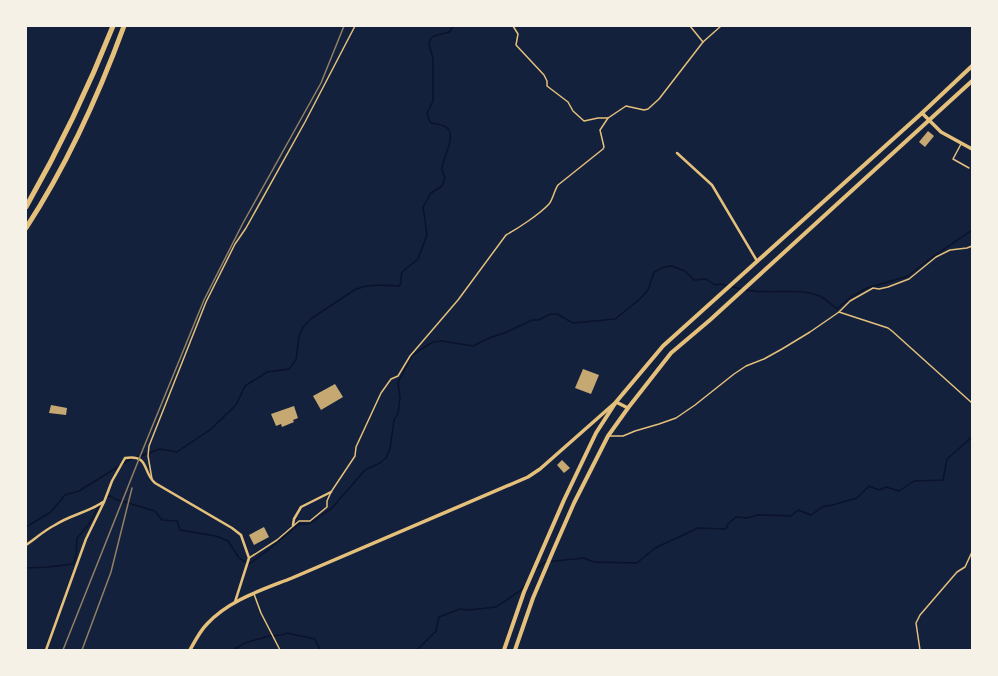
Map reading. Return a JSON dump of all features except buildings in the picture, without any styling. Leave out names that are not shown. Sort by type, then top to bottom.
[{"type":"highway","points":[[26,207],[57,151],[96,70],[113,26]]},
{"type":"highway","points":[[26,228],[60,172],[89,113],[124,26]]},
{"type":"main road","points":[[504,650],[524,592],[564,500],[596,434],[616,402],[663,346],[922,113],[972,66]]},
{"type":"main road","points":[[515,650],[533,598],[552,551],[574,503],[608,436],[671,352],[710,320],[972,82]]},
{"type":"street","points":[[922,113],[941,132],[972,149]]},
{"type":"street","points":[[677,153],[712,185],[757,261]]},
{"type":"street","points":[[190,650],[206,625],[219,612],[235,602],[253,593],[292,578],[528,478],[616,402],[628,408]]},
{"type":"street","points":[[46,650],[68,593],[86,539],[104,502],[112,481],[125,458],[132,457],[141,459],[152,481],[232,528],[241,535],[249,558],[235,602]]},
{"type":"street","points":[[293,525],[294,518],[302,507],[331,492]]},
{"type":"street","points":[[26,545],[54,525],[73,515],[95,508],[104,502]]},
{"type":"lane","points":[[152,481],[148,456],[149,446],[206,302],[235,244],[246,228],[305,122],[355,26]]},
{"type":"lane","points":[[513,26],[518,34],[516,46],[544,75],[547,81],[547,86],[568,102],[573,111],[584,121],[598,118],[608,118]]},
{"type":"lane","points":[[690,26],[703,42]]},
{"type":"lane","points":[[249,558],[277,540],[299,521],[310,521],[327,507],[327,501],[331,492],[355,456],[356,447],[381,393],[391,379],[398,376],[410,356],[458,300],[506,235],[516,230],[549,204],[558,185],[604,149],[600,130],[608,118],[626,106],[644,110],[648,109],[659,99],[703,42],[721,26]]},
{"type":"lane","points":[[962,144],[953,159],[969,168]]},
{"type":"lane","points":[[608,436],[623,436],[676,418],[740,370],[782,349],[839,312],[850,301],[873,288],[888,287],[909,279],[936,257],[950,250],[972,246]]},
{"type":"lane","points":[[839,312],[888,328],[972,403]]},
{"type":"lane","points":[[920,650],[916,623],[920,615],[957,572],[965,567],[972,552]]},
{"type":"lane","points":[[253,593],[279,649],[275,650]]},
{"type":"waterway","points":[[26,527],[51,512],[65,495],[79,491],[129,460],[160,449],[177,452],[211,429],[236,405],[245,386],[267,372],[289,369],[296,360],[299,336],[303,327],[312,318],[356,289],[380,285],[399,286],[401,283],[402,272],[418,259],[427,235],[423,207],[431,193],[442,186],[445,178],[442,169],[450,141],[449,131],[446,127],[431,123],[427,113],[433,101],[433,59],[429,44],[431,38],[449,32],[454,26]]},
{"type":"waterway","points":[[746,290],[811,293],[827,300],[837,309],[851,297],[867,288],[908,276],[972,230]]},
{"type":"waterway","points":[[106,497],[111,496],[114,499],[155,511],[162,520],[177,521],[180,530],[216,536],[228,541],[239,558],[249,564],[299,524],[309,524],[331,509],[365,470],[380,463],[386,458],[390,449],[394,420],[398,413],[400,398],[398,382],[412,356],[433,342],[442,341],[473,346],[532,320],[539,320],[552,314],[557,314],[573,323],[615,319],[640,299],[648,290],[654,272],[664,267],[672,266],[685,271],[694,280],[706,279],[715,285],[720,284],[742,289]]},
{"type":"waterway","points":[[536,569],[545,562],[584,558],[594,562],[637,563],[655,548],[698,528],[726,529],[728,524],[736,517],[747,518],[758,515],[791,516],[798,510],[811,515],[824,506],[857,498],[869,486],[879,490],[886,487],[899,491],[914,481],[943,480],[947,459],[972,437]]},
{"type":"waterway","points":[[26,568],[73,564],[76,555],[77,538],[89,524],[99,506]]},
{"type":"waterway","points":[[417,650],[436,631],[439,617],[460,609],[469,610],[496,607],[520,591],[526,584]]},
{"type":"waterway","points":[[233,650],[245,643],[269,636],[287,633],[315,639],[320,650]]},
{"type":"railway","points":[[63,650],[204,300],[243,223],[321,83],[344,26]]},
{"type":"railway","points":[[82,650],[111,572],[132,488]]}]
